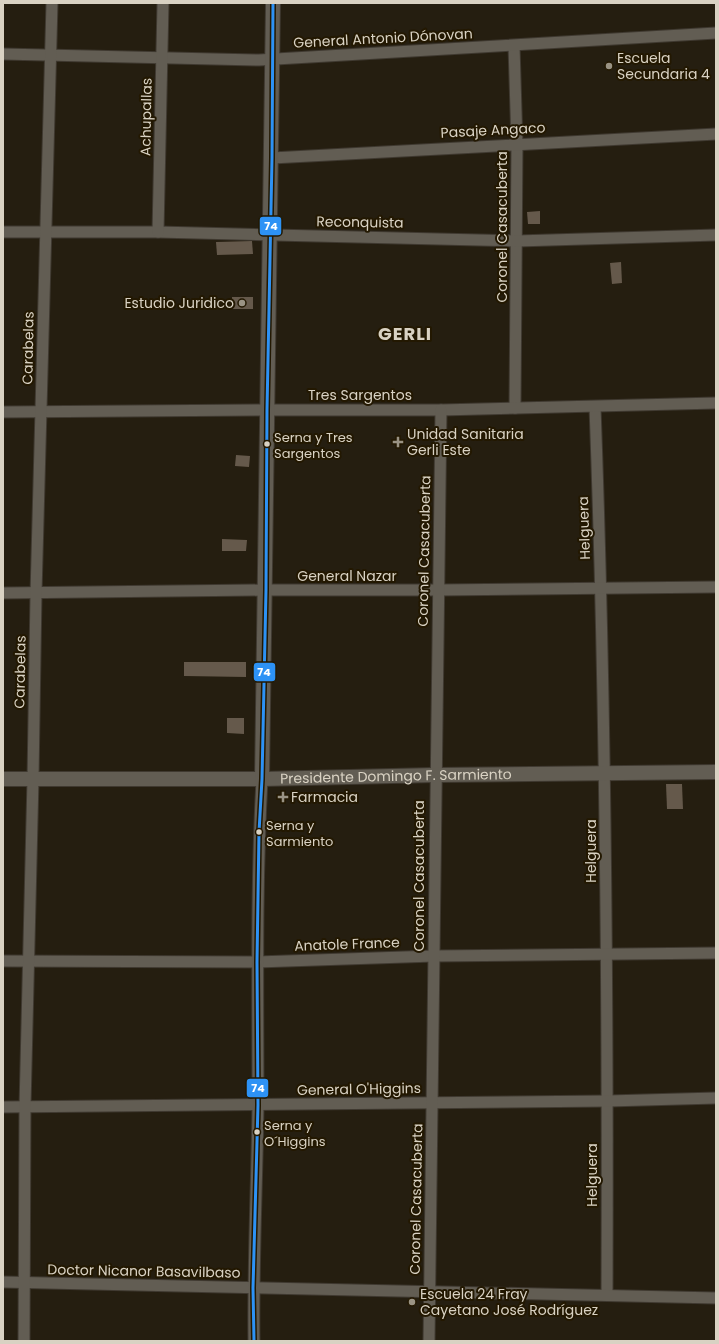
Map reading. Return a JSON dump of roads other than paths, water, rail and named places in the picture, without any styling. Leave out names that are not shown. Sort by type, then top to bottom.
[{"type":"street","name":"Carabelas","points":[[24,1341],[25,1107],[28,961],[34,779],[36,594],[52,3]]},
{"type":"street","name":"Achupallas","points":[[158,232],[163,3]]},
{"type":"street","points":[[254,1341],[253,1288],[258,1105],[257,962],[266,590],[273,3]]},
{"type":"street","name":"General Antonio Dónovan","points":[[3,54],[272,60],[716,33]]},
{"type":"street","name":"Coronel Casacuberta","points":[[514,46],[517,144],[515,408]]},
{"type":"street","name":"Pasaje Angaco","points":[[272,158],[716,134]]},
{"type":"street","name":"Reconquista","points":[[3,232],[158,232],[517,241],[716,235]]},
{"type":"street","name":"Tres Sargentos","points":[[3,412],[441,410],[716,403]]},
{"type":"street","name":"Helguera","points":[[595,407],[602,588],[605,772],[608,1101],[607,1295]]},
{"type":"street","name":"Coronel Casacuberta","points":[[429,1341],[435,775],[441,410]]},
{"type":"street","name":"General Nazar","points":[[3,593],[36,594],[266,590],[716,587]]},
{"type":"street","name":"Presidente Domingo F. Sarmiento","points":[[3,779],[262,780],[605,772],[716,772]]},
{"type":"street","name":"Anatole France","points":[[3,961],[257,962],[434,956],[716,953]]},
{"type":"street","name":"General O'Higgins","points":[[3,1107],[432,1104],[716,1098]]},
{"type":"street","name":"Doctor Nicanor Basavilbaso","points":[[3,1282],[430,1293],[716,1298]]},
{"type":"place","name":"Escuela Secundaria 4","points":[[609,66]]},
{"type":"place","name":"Estudio Juridico","points":[[242,303]]},
{"type":"place","name":"Unidad Sanitaria Gerli Este","points":[[398,442]]},
{"type":"place","name":"Serna y Tres Sargentos","points":[[267,444]]},
{"type":"place","name":"Farmacia","points":[[283,797]]},
{"type":"place","name":"Serna y Sarmiento","points":[[259,832]]},
{"type":"place","name":"Serna y O´Higgins","points":[[257,1132]]},
{"type":"place","name":"Escuela 24 Fray Cayetano José Rodríguez","points":[[412,1302]]},
{"type":"district","name":"GERLI","points":[[405,333]]}]
